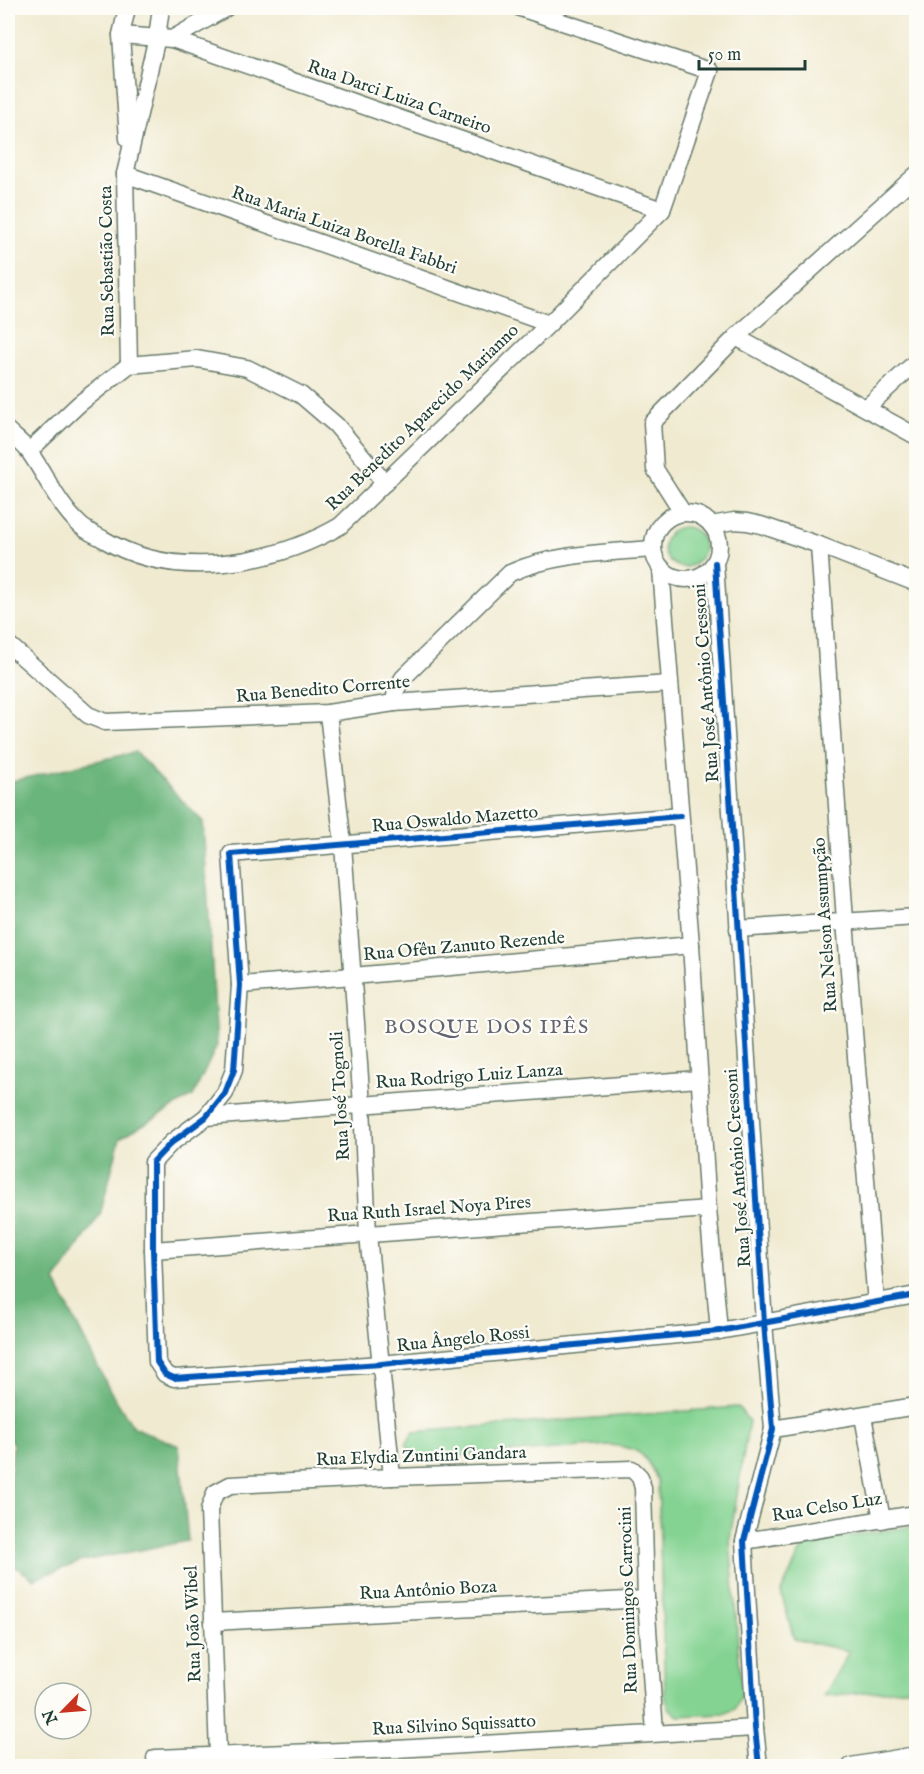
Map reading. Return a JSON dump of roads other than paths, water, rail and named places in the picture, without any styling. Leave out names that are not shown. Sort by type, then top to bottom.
[{"type":"street","points":[[127,8],[121,35],[127,166]]},
{"type":"street","points":[[127,166],[164,38],[161,8]]},
{"type":"street","points":[[164,38],[226,8]]},
{"type":"street","name":"Rua Benedito Aparecido Marianno","points":[[8,431],[29,451],[54,494],[80,526],[138,556],[169,563],[199,566],[242,560],[300,546],[340,526],[549,324],[662,210],[710,71],[520,8]]},
{"type":"street","name":"Rua Darci Luiza Carneiro","points":[[121,35],[164,38],[662,210]]},
{"type":"street","name":"Rua Maria Luiza Borella Fabbri","points":[[127,166],[549,324]]},
{"type":"street","name":"Rua Sebastião Costa","points":[[127,166],[129,365]]},
{"type":"street","points":[[683,513],[655,469],[652,423],[736,337],[916,175]]},
{"type":"street","points":[[736,337],[916,436]]},
{"type":"street","points":[[29,451],[79,404],[129,365],[197,359],[247,368],[301,395],[336,425],[385,483]]},
{"type":"street","points":[[866,408],[916,362]]},
{"type":"street","points":[[683,513],[703,518],[711,525],[719,544],[718,554],[708,571],[690,580],[669,576],[661,569],[655,560],[653,549],[654,538],[664,521],[673,515],[683,513]]},
{"type":"street","points":[[711,525],[734,521],[747,522],[819,545],[916,582]]},
{"type":"street","name":"Rua Nelson Assumpção","points":[[819,545],[845,921],[876,1302]]},
{"type":"street","points":[[394,704],[396,690],[403,678],[510,573],[556,558],[653,549]]},
{"type":"street","name":"Rua José Antônio Cressoni","points":[[714,563],[764,1323],[773,1428],[744,1541],[754,1728],[759,1767]]},
{"type":"street","name":"Rua José Antônio Cressoni","points":[[661,569],[719,1331]]},
{"type":"street","name":"Rua Benedito Corrente","points":[[8,644],[88,715],[105,722],[328,713],[394,704],[669,684]]},
{"type":"street","name":"Rua José Tognoli","points":[[328,713],[343,845],[362,1105],[368,1235],[392,1477]]},
{"type":"street","name":"Rua Oswaldo Mazetto","points":[[240,985],[231,854],[680,816]]},
{"type":"street","points":[[738,929],[916,917]]},
{"type":"street","name":"Rua Ofêu Zanuto Rezende","points":[[240,985],[691,945]]},
{"type":"street","points":[[153,1250],[153,1162],[171,1143],[206,1117],[225,1093],[234,1070],[240,985]]},
{"type":"street","name":"Rua Rodrigo Luiz Lanza","points":[[206,1117],[699,1078]]},
{"type":"street","name":"Rua Ruth Israel Noya Pires","points":[[153,1250],[708,1209]]},
{"type":"street","name":"Rua Ângelo Rossi","points":[[153,1250],[157,1362],[165,1374],[174,1378],[381,1364],[719,1331],[916,1295]]},
{"type":"street","points":[[773,1428],[863,1416],[916,1406]]},
{"type":"street","points":[[863,1416],[882,1520]]},
{"type":"street","name":"Rua Elydia Zuntini Gandara","points":[[215,1493],[230,1485],[632,1469]]},
{"type":"street","name":"Rua Domingos Carrocini","points":[[632,1469],[640,1477],[643,1488],[646,1599],[655,1733]]},
{"type":"street","name":"Rua João Wibel","points":[[215,1493],[209,1510],[218,1754]]},
{"type":"street","name":"Rua Celso Luz","points":[[744,1541],[916,1514]]},
{"type":"street","name":"Rua Antônio Boza","points":[[213,1622],[646,1599]]},
{"type":"street","name":"Rua Silvino Squissatto","points":[[155,1758],[396,1749],[754,1728]]},
{"type":"street","points":[[396,1749],[397,1767]]},
{"type":"street","points":[[851,1767],[916,1755]]},
{"type":"district","name":"BOSQUE DOS IPÊS","points":[[487,1027]]}]
